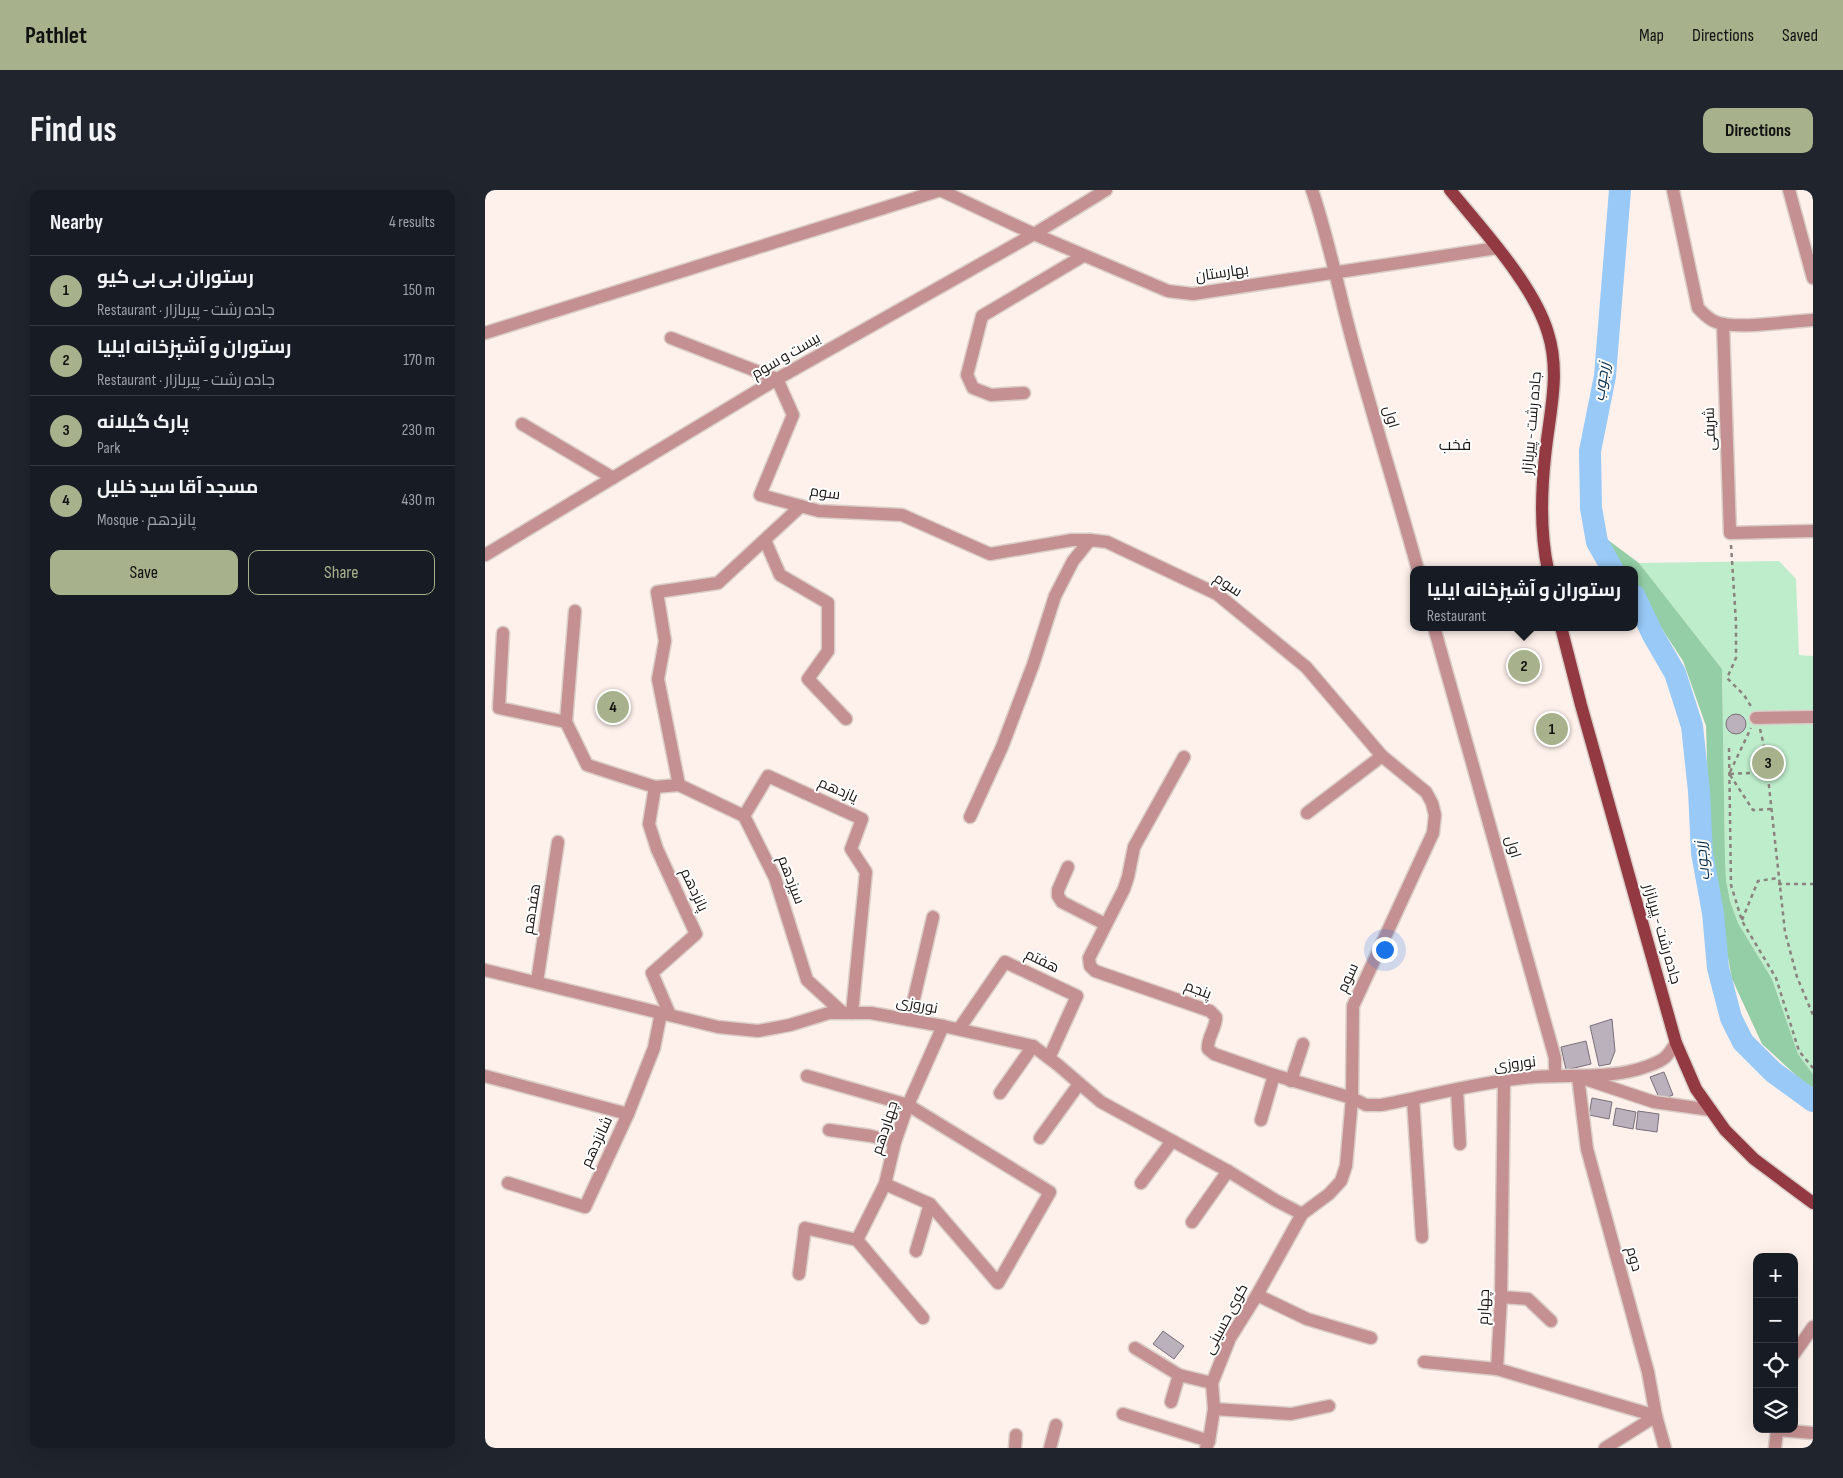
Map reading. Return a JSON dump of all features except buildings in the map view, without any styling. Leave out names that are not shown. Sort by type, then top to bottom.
[{"type":"main road","name":"جاده رشت - پیربازار","points":[[1450,190],[1511,265],[1541,312],[1549,333],[1553,353],[1554,398],[1545,455],[1542,492],[1548,566]]},
{"type":"main road","name":"جاده رشت - پیربازار","points":[[1562,631],[1676,1043],[1696,1089],[1725,1130],[1754,1159],[1813,1203]]},
{"type":"street","name":"بهارستان","points":[[941,190],[1083,256],[1168,291],[1193,294],[1497,248]]},
{"type":"street","points":[[485,333],[941,190]]},
{"type":"street","name":"بیست و سوم","points":[[485,555],[777,379],[1034,234],[1106,190]]},
{"type":"street","name":"اول","points":[[1312,190],[1336,273],[1341,301],[1354,348],[1418,566]]},
{"type":"street","points":[[1673,190],[1698,308],[1706,317],[1717,323],[1734,326],[1813,320]]},
{"type":"street","points":[[1789,190],[1808,241],[1813,278]]},
{"type":"street","points":[[1024,393],[991,395],[973,388],[967,375],[982,316],[1083,256]]},
{"type":"street","name":"شریفی","points":[[1723,324],[1730,533]]},
{"type":"street","points":[[671,338],[777,379]]},
{"type":"street","name":"سوم","points":[[777,379],[793,415],[760,495],[819,511],[902,515],[990,554],[1072,540],[1107,542],[1217,594],[1306,667],[1382,756],[1426,792],[1432,803],[1435,815],[1433,833],[1353,1006],[1351,1098],[1346,1166],[1341,1180],[1329,1194],[1302,1214]]},
{"type":"street","points":[[522,424],[613,478]]},
{"type":"street","points":[[679,786],[658,679],[665,641],[657,592],[718,583],[801,506]]},
{"type":"street","points":[[1730,533],[1813,531]]},
{"type":"street","points":[[765,540],[780,575],[828,603],[828,651],[808,679],[846,718]]},
{"type":"street","points":[[970,817],[1002,747],[1033,665],[1055,596],[1073,561],[1090,540]]},
{"type":"street","points":[[575,611],[566,722],[587,765],[655,787],[679,786],[744,816]]},
{"type":"street","name":"اول","points":[[1436,631],[1555,1058],[1555,1076]]},
{"type":"street","points":[[503,632],[499,708],[566,722]]},
{"type":"street","points":[[1756,718],[1813,717]]},
{"type":"street","points":[[1307,813],[1382,756]]},
{"type":"street","points":[[1068,867],[1058,890],[1058,896],[1062,902],[1105,924],[1128,877],[1134,847],[1184,757]]},
{"type":"street","name":"یازدهم","points":[[744,816],[768,776],[862,819],[851,849],[866,872],[847,1013]]},
{"type":"street","name":"پانزدهم","points":[[655,787],[649,824],[657,848],[696,934],[652,973],[666,1014]]},
{"type":"street","name":"سیزدهم","points":[[744,816],[775,878],[807,980],[847,1013]]},
{"type":"street","name":"هفدهم","points":[[537,982],[558,842]]},
{"type":"street","points":[[909,1020],[933,917]]},
{"type":"street","name":"پنجم","points":[[1105,924],[1089,958],[1090,966],[1095,971],[1210,1012],[1216,1017],[1216,1023],[1207,1042],[1208,1049],[1214,1054],[1291,1081],[1351,1098]]},
{"type":"street","name":"هفتم","points":[[959,1029],[1005,962],[1077,996],[1049,1058]]},
{"type":"street","name":"نوروزی","points":[[485,970],[718,1027],[758,1031],[790,1025],[829,1013],[871,1013],[959,1029],[1033,1046],[1101,1102],[1228,1171],[1302,1214]]},
{"type":"street","name":"شانزدهم","points":[[508,1183],[585,1207],[628,1114],[666,1014]]},
{"type":"street","name":"چهاردهم","points":[[857,1240],[885,1184],[895,1142],[908,1105],[943,1026]]},
{"type":"street","name":"نوروزی","points":[[1351,1098],[1366,1105],[1381,1106],[1525,1078],[1578,1077],[1617,1073],[1647,1067],[1666,1058],[1676,1043]]},
{"type":"street","points":[[1291,1081],[1303,1044]]},
{"type":"street","points":[[1000,1093],[1033,1046]]},
{"type":"street","points":[[1261,1120],[1274,1075]]},
{"type":"street","points":[[485,1076],[628,1114]]},
{"type":"street","points":[[807,1076],[908,1105],[1050,1192],[999,1283],[930,1204],[885,1184]]},
{"type":"street","points":[[1578,1077],[1654,1102],[1711,1110]]},
{"type":"street","name":"دوم","points":[[1578,1077],[1587,1149],[1648,1372],[1656,1416],[1665,1448]]},
{"type":"street","name":"چهارم","points":[[1497,1369],[1501,1297],[1504,1081]]},
{"type":"street","points":[[1040,1138],[1079,1084]]},
{"type":"street","points":[[1457,1090],[1460,1144]]},
{"type":"street","points":[[1413,1099],[1422,1237]]},
{"type":"street","points":[[829,1130],[871,1136],[895,1142]]},
{"type":"street","points":[[1141,1184],[1172,1141]]},
{"type":"street","points":[[1192,1222],[1228,1171]]},
{"type":"street","points":[[915,1251],[930,1204]]},
{"type":"street","name":"کوی حسینی","points":[[1207,1444],[1214,1409],[1212,1382],[1230,1338],[1257,1295],[1302,1214]]},
{"type":"street","points":[[799,1274],[805,1228],[857,1240],[923,1318]]},
{"type":"street","points":[[1257,1295],[1307,1319],[1371,1338]]},
{"type":"street","points":[[1501,1297],[1528,1299],[1551,1321]]},
{"type":"street","points":[[1798,1348],[1813,1327]]},
{"type":"street","points":[[1135,1348],[1179,1375],[1212,1382]]},
{"type":"street","points":[[1424,1362],[1497,1369],[1656,1416]]},
{"type":"street","points":[[1171,1402],[1179,1375]]},
{"type":"street","points":[[1214,1409],[1291,1414],[1329,1406]]},
{"type":"street","points":[[1123,1414],[1207,1444]]},
{"type":"street","points":[[1605,1448],[1656,1416]]},
{"type":"street","points":[[1050,1448],[1056,1425]]},
{"type":"street","points":[[1775,1448],[1777,1430],[1813,1433]]},
{"type":"street","points":[[1015,1448],[1016,1435]]},
{"type":"path","points":[[1730,533],[1736,622],[1735,658],[1727,678],[1744,695],[1763,736],[1785,932],[1797,977],[1813,1015]]},
{"type":"path","points":[[1730,774],[1756,718]]},
{"type":"path","points":[[1729,748],[1731,885],[1742,921],[1776,978],[1799,1051],[1813,1068]]},
{"type":"path","points":[[1730,774],[1767,772]]},
{"type":"path","points":[[1730,774],[1753,810],[1771,809]]},
{"type":"path","points":[[1742,921],[1758,881],[1778,878]]},
{"type":"path","points":[[1779,884],[1813,884]]},
{"type":"green space","points":[[1608,540],[1639,563],[1722,669],[1725,857],[1726,880],[1730,901],[1738,923],[1772,979],[1798,1054],[1813,1074],[1813,1091],[1762,1044],[1732,979],[1710,861],[1706,726],[1683,661],[1638,592],[1638,566],[1622,566]]},
{"type":"green space","points":[[1779,561],[1796,579],[1799,655],[1813,656],[1813,1074],[1798,1054],[1772,979],[1738,923],[1730,901],[1726,880],[1725,857],[1722,669],[1639,563]]},
{"type":"waterway","name":"زرجوب","points":[[1611,566],[1597,542],[1591,508],[1590,451],[1605,376],[1620,190]]},
{"type":"waterway","name":"زرجوب","points":[[1638,603],[1653,635],[1675,673],[1692,726],[1699,791],[1702,853],[1713,913],[1718,968],[1731,1018],[1743,1042],[1773,1072],[1813,1101]]},
{"type":"place","name":"رستوران و آشپزخانه ایلیا","points":[[1524,666]]},
{"type":"place","name":"مسجد آقا سید خلیل","points":[[613,707]]},
{"type":"place","name":"رستوران بی بی کیو","points":[[1552,729]]},
{"type":"place","name":"پارک گیلانه","points":[[1768,763]]},
{"type":"district","name":"فخب","points":[[1455,445]]}]
